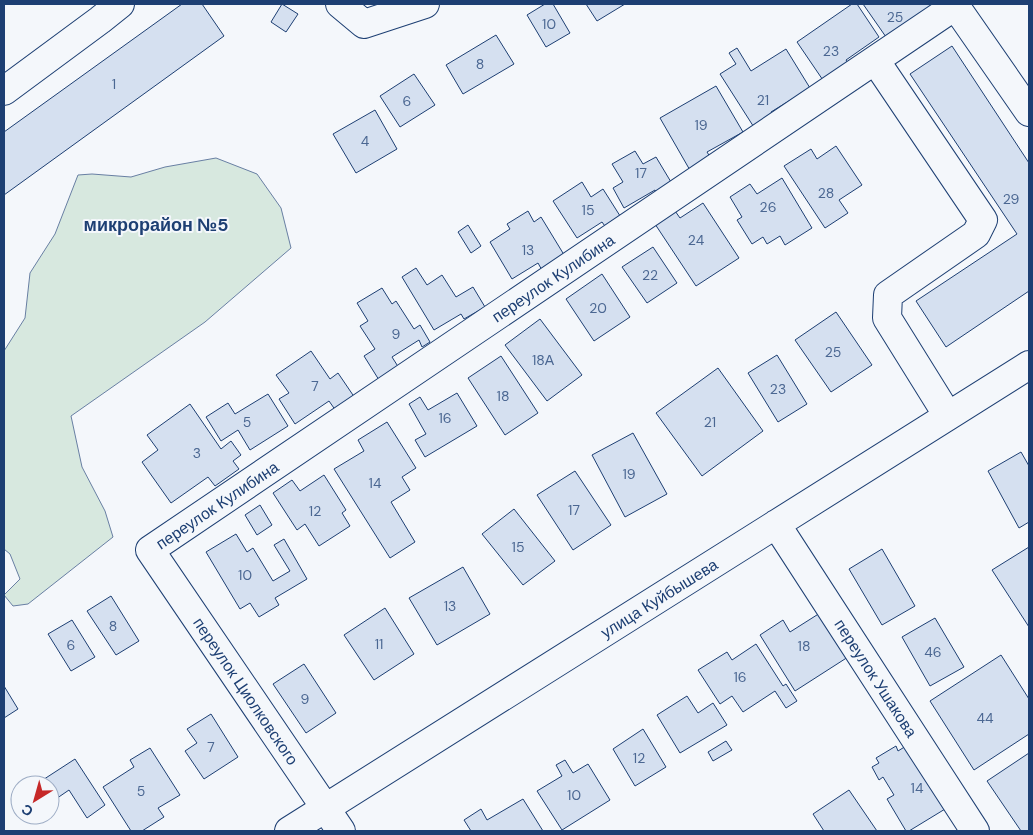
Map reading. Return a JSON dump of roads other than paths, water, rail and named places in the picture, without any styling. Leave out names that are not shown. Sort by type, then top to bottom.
[{"type":"street","points":[[340,4],[364,24],[425,4]]},
{"type":"street","points":[[956,4],[1029,112]]},
{"type":"street","name":"переулок Кулибина","points":[[150,550],[956,4]]},
{"type":"street","points":[[4,91],[103,9]]},
{"type":"street","points":[[875,60],[983,220],[976,234],[888,295],[887,318],[948,416]]},
{"type":"street","name":"улица Куйбышева","points":[[289,831],[948,416],[1027,371]]},
{"type":"street","name":"переулок Ушакова","points":[[776,524],[975,831]]},
{"type":"street","name":"переулок Циолковского","points":[[150,550],[341,831]]},
{"type":"district","name":"микрорайон №5","points":[[156,225]]}]
